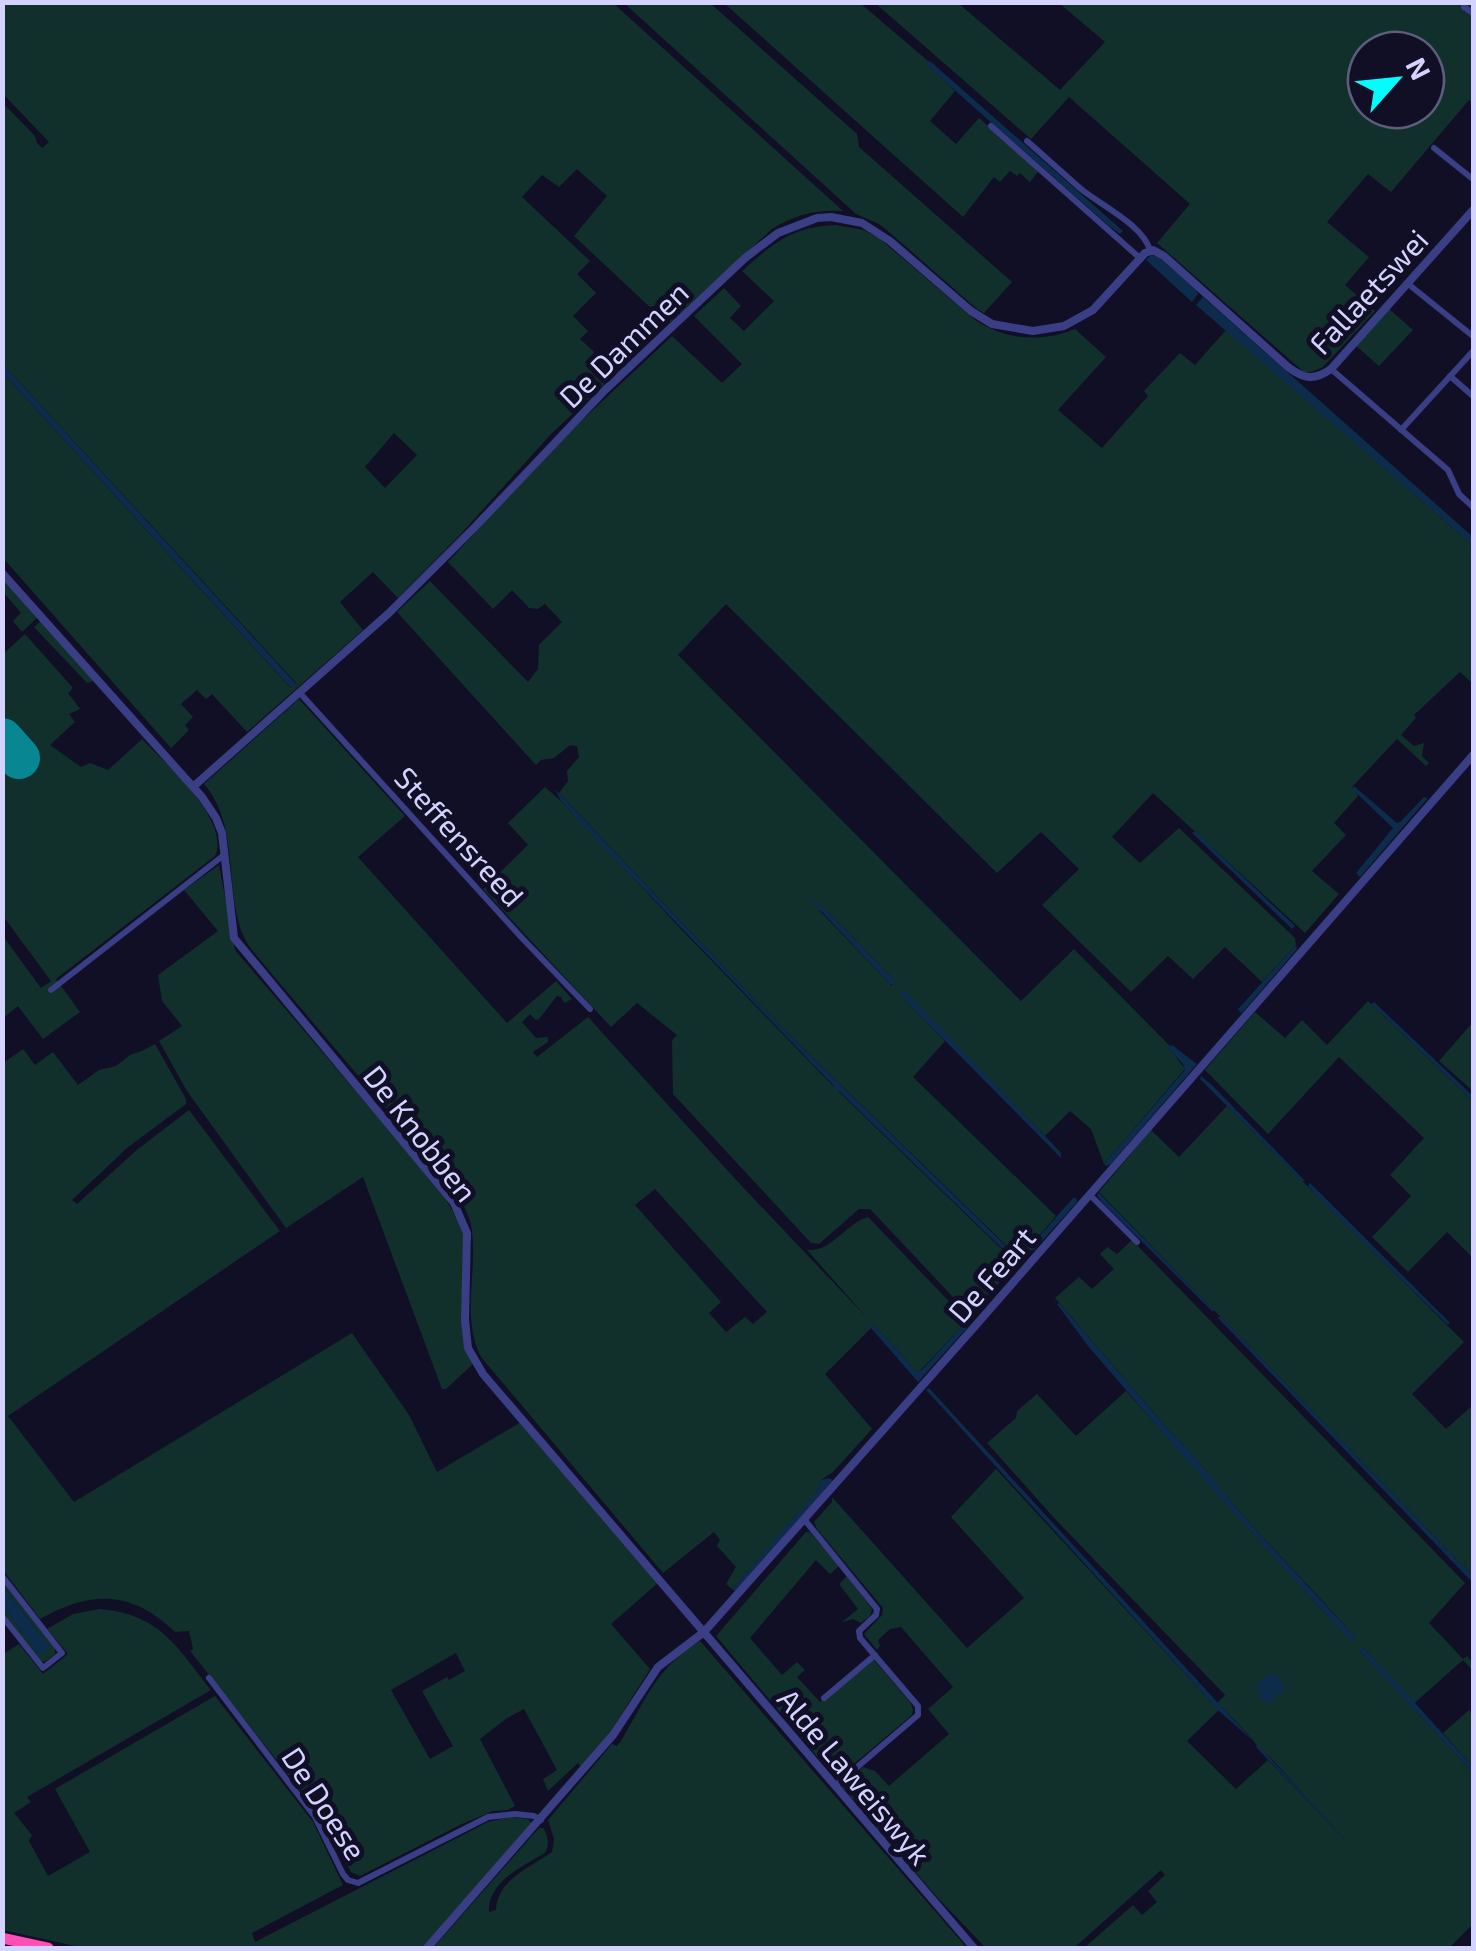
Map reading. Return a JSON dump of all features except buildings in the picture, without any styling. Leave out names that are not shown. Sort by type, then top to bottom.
[{"type":"highway","points":[[2,1938],[48,1948]]},
{"type":"street","points":[[1464,7],[1474,14]]},
{"type":"street","points":[[991,126],[1140,259],[1150,251]]},
{"type":"street","name":"Fallaetswei","points":[[1027,141],[1085,192],[1110,208],[1148,242],[1150,251],[1164,256],[1304,378],[1315,378],[1331,368],[1474,210]]},
{"type":"street","points":[[1434,148],[1474,180]]},
{"type":"street","name":"De Dammen","points":[[194,786],[389,613],[605,390],[745,258],[778,233],[817,218],[862,223],[890,240],[971,311],[992,324],[1021,330],[1052,329],[1084,316],[1100,305],[1140,259]]},
{"type":"street","points":[[1407,282],[1474,337]]},
{"type":"street","points":[[1401,430],[1474,350]]},
{"type":"street","points":[[1331,368],[1448,470],[1459,494],[1474,508]]},
{"type":"street","points":[[1450,376],[1474,397]]},
{"type":"street","name":"De Knobben","points":[[2,573],[194,786],[216,818],[222,833],[234,938],[454,1204],[467,1233],[468,1348],[483,1374],[704,1632]]},
{"type":"street","name":"Steffensreed","points":[[298,691],[590,1010]]},
{"type":"street","name":"De Feart","points":[[427,1948],[613,1735],[658,1667],[704,1632],[1474,754]]},
{"type":"street","points":[[50,990],[224,854]]},
{"type":"street","points":[[1090,1195],[1137,1242]]},
{"type":"street","points":[[804,1519],[878,1609],[859,1631],[860,1638],[918,1706],[918,1715],[834,1786]]},
{"type":"street","points":[[2,1576],[62,1653],[43,1668],[6,1626],[2,1616]]},
{"type":"street","name":"Alde Laweiswyk","points":[[704,1632],[974,1948]]},
{"type":"street","points":[[824,1698],[874,1655]]},
{"type":"street","name":"De Doese","points":[[209,1678],[315,1817],[348,1880],[358,1883],[488,1817],[515,1814],[541,1820]]},
{"type":"green space","points":[[2,3],[613,3],[843,211],[806,214],[772,229],[668,324],[574,236],[607,196],[577,169],[559,187],[542,175],[522,197],[590,261],[577,274],[596,293],[573,316],[588,331],[580,339],[618,371],[551,434],[398,598],[373,572],[340,602],[363,630],[247,732],[212,694],[206,699],[197,690],[181,704],[193,717],[185,725],[189,730],[171,748],[3,558],[3,373],[291,688],[297,684],[3,364],[3,103],[42,148],[49,142],[3,94]],"holes":[[[394,433],[417,455],[385,488],[365,467]]]},
{"type":"green space","points":[[624,3],[710,3],[857,134],[859,147],[1012,282],[984,313],[977,309],[888,231],[856,214]]},
{"type":"green space","points":[[724,3],[860,3],[928,61],[927,65],[955,91],[930,121],[956,144],[979,118],[1039,170],[1030,182],[1020,173],[1017,176],[1010,171],[1000,182],[994,177],[963,217]]},
{"type":"green space","points":[[875,3],[958,3],[1060,90],[1105,42],[1059,3],[1473,3],[1473,103],[1469,100],[1446,127],[1446,30],[1346,30],[1346,130],[1444,130],[1391,192],[1368,174],[1327,222],[1369,257],[1345,285],[1375,311],[1323,367],[1311,372],[1304,372],[1157,243],[1190,204],[1069,97],[1031,139]]},
{"type":"green space","points":[[820,226],[864,230],[880,239],[974,319],[998,331],[1036,338],[1075,329],[1106,357],[1058,410],[1102,448],[1148,396],[1144,391],[1180,353],[1195,365],[1226,330],[1473,546],[1473,684],[1460,672],[1414,715],[1416,718],[1401,735],[1414,746],[1424,743],[1422,756],[1429,763],[1426,766],[1397,739],[1352,787],[1358,796],[1334,823],[1346,835],[1312,871],[1339,894],[1305,933],[1153,793],[1112,837],[1140,863],[1179,828],[1295,938],[1296,945],[1262,982],[1225,947],[1193,979],[1168,956],[1131,992],[1042,905],[1079,869],[1041,832],[997,873],[726,604],[678,655],[1021,1001],[1074,949],[1170,1046],[1185,1069],[1104,1164],[1091,1129],[1070,1111],[1045,1136],[964,1053],[904,999],[945,1041],[913,1077],[1056,1216],[1023,1258],[780,1026],[559,793],[568,781],[567,771],[579,757],[577,746],[570,745],[554,758],[536,765],[397,612],[430,581],[528,682],[538,669],[539,645],[562,622],[545,604],[538,609],[529,608],[512,590],[493,609],[448,562],[565,436],[672,336],[722,383],[742,364],[694,316],[724,288],[741,306],[730,318],[744,331],[774,301],[742,271],[784,238]],"holes":[[[819,910],[827,911],[893,979],[892,986]]]},
{"type":"green space","points":[[1388,308],[1413,330],[1379,366],[1355,345]]},
{"type":"green space","points":[[2,576],[37,618],[22,632],[13,621],[21,613],[3,592]]},
{"type":"green space","points":[[40,622],[94,681],[87,683],[34,627]]},
{"type":"green space","points":[[25,634],[73,688],[68,693],[80,709],[69,714],[75,722],[50,745],[81,767],[90,763],[108,770],[142,739],[205,809],[217,842],[215,856],[56,979],[80,1012],[43,1039],[18,1006],[3,1018],[3,936],[41,988],[51,981],[3,916],[2,753],[13,764],[28,752],[2,722],[3,654]]},
{"type":"green space","points":[[299,699],[405,816],[358,857],[507,1023],[556,981],[572,999],[564,1003],[557,996],[539,1019],[530,1014],[522,1022],[536,1038],[548,1037],[548,1042],[533,1052],[537,1057],[588,1017],[868,1319],[807,1250],[824,1247],[868,1217],[965,1318],[964,1324],[917,1372],[874,1325],[825,1374],[872,1429],[821,1480],[819,1489],[732,1589],[726,1584],[736,1567],[717,1546],[720,1540],[714,1532],[663,1573],[481,1357],[472,1325],[473,1242],[464,1207],[455,1190],[248,944],[237,916],[223,818],[204,784]],"holes":[[[655,1189],[767,1312],[753,1324],[745,1317],[726,1332],[709,1313],[721,1302],[635,1205]]]},
{"type":"green space","points":[[545,787],[834,1087],[1015,1262],[1016,1267],[972,1313],[870,1209],[859,1209],[819,1244],[811,1243],[673,1094],[672,1040],[677,1035],[637,1003],[611,1027],[483,889],[528,845],[508,823]]},
{"type":"green space","points":[[219,865],[235,950],[431,1179],[463,1229],[462,1311],[473,1364],[446,1389],[442,1389],[363,1177],[286,1228],[187,1091],[159,1041],[182,1026],[162,1001],[158,975],[218,931],[184,890]]},
{"type":"green space","points":[[1368,1001],[1473,1101],[1473,1258],[1447,1232],[1408,1272],[1372,1237],[1411,1196],[1390,1175],[1424,1138],[1339,1057],[1268,1134],[1205,1070],[1255,1012],[1285,1038],[1302,1020],[1327,1045]]},
{"type":"green space","points":[[1473,1022],[1473,1091],[1439,1061]]},
{"type":"green space","points":[[155,1044],[186,1104],[127,1148],[72,1200],[77,1204],[189,1110],[280,1231],[8,1416],[74,1502],[352,1333],[409,1415],[437,1472],[521,1422],[658,1583],[611,1624],[650,1669],[607,1737],[581,1768],[578,1763],[548,1791],[543,1779],[557,1770],[524,1709],[480,1739],[515,1806],[462,1824],[360,1876],[351,1872],[314,1807],[190,1651],[193,1649],[189,1631],[175,1632],[143,1608],[110,1599],[77,1603],[40,1619],[3,1570],[3,1063],[23,1049],[35,1065],[53,1052],[78,1085],[99,1070],[116,1066]],"holes":[[[456,1653],[465,1671],[422,1691],[453,1746],[430,1759],[391,1690]]]},
{"type":"green space","points":[[1227,1106],[1464,1342],[1412,1394],[1446,1429],[1473,1405],[1473,1576],[1099,1192],[1151,1130],[1179,1157]]},
{"type":"green space","points":[[1132,1240],[1465,1583],[1429,1623],[1463,1659],[1467,1656],[1473,1671],[1463,1660],[1413,1701],[1363,1647],[1358,1648],[1473,1773],[1473,1924],[1449,1948],[1084,1948],[1133,1905],[1142,1915],[1157,1902],[1148,1891],[1165,1875],[1161,1870],[1074,1948],[986,1948],[841,1786],[863,1767],[875,1771],[889,1786],[949,1734],[928,1709],[953,1687],[901,1627],[890,1629],[878,1640],[877,1650],[864,1634],[882,1615],[883,1608],[817,1529],[814,1522],[832,1497],[967,1648],[1024,1598],[951,1517],[996,1469],[1210,1701],[1215,1705],[1225,1695],[987,1443],[1037,1394],[1076,1436],[1126,1391],[1328,1617],[1355,1637],[1249,1522],[1055,1298],[1079,1277],[1092,1289],[1114,1269],[1100,1254],[1107,1247],[1117,1254]],"holes":[[[1222,1707],[1257,1746],[1348,1843],[1268,1760],[1236,1789],[1187,1741]]]},
{"type":"green space","points":[[806,1532],[839,1566],[830,1574],[816,1560],[750,1638],[782,1675],[797,1662],[805,1670],[797,1677],[820,1702],[873,1659],[913,1709],[912,1715],[836,1779],[716,1636]]},
{"type":"green space","points":[[847,1576],[872,1609],[861,1623],[853,1619],[842,1622],[858,1609],[839,1584]]},
{"type":"green space","points":[[2,1580],[55,1648],[55,1654],[46,1661],[41,1662],[3,1612],[3,1606],[39,1654],[49,1646]]},
{"type":"green space","points":[[99,1609],[120,1612],[152,1625],[176,1646],[211,1690],[27,1797],[31,1802],[14,1813],[32,1835],[29,1841],[48,1876],[90,1852],[55,1789],[215,1696],[313,1822],[343,1885],[252,1933],[255,1942],[488,1822],[510,1817],[528,1819],[532,1824],[424,1948],[84,1948],[3,1930],[3,1654],[19,1644],[43,1674],[68,1654],[47,1629],[73,1614]]},
{"type":"green space","points":[[700,1641],[967,1948],[433,1948],[539,1828],[547,1837],[545,1853],[500,1884],[490,1901],[489,1912],[496,1910],[508,1883],[552,1852],[554,1839],[548,1820],[612,1744],[617,1746],[621,1741],[662,1673]]},
{"type":"green space","points":[[1469,1710],[1473,1715],[1473,1767],[1443,1733]]},
{"type":"water","points":[[928,61],[1123,231],[1120,234],[1108,225],[926,65]]},
{"type":"water","points":[[1151,255],[1159,257],[1196,290],[1198,294],[1192,302],[1146,260]]},
{"type":"water","points":[[1203,297],[1473,537],[1473,546],[1196,305]]},
{"type":"water","points":[[3,364],[297,685],[291,688],[3,373]]},
{"type":"water","points":[[1354,786],[1397,823],[1424,797],[1428,798],[1360,877],[1356,873],[1393,828],[1352,789]]},
{"type":"water","points":[[555,789],[780,1026],[1014,1254],[1025,1260],[1019,1267],[835,1091],[604,848],[561,801]]},
{"type":"water","points":[[1195,831],[1295,926],[1292,929],[1192,833]]},
{"type":"water","points":[[804,893],[827,911],[896,985],[890,984]]},
{"type":"water","points":[[1296,945],[1297,949],[1240,1012],[1238,1009]]},
{"type":"water","points":[[904,990],[1061,1153],[1061,1158],[904,999]]},
{"type":"water","points":[[1374,1002],[1473,1096],[1473,1101],[1371,1004]]},
{"type":"water","points":[[1172,1045],[1197,1064],[1106,1166],[1185,1070],[1168,1048]]},
{"type":"water","points":[[1201,1076],[1213,1086],[1305,1181],[1200,1079]]},
{"type":"water","points":[[1310,1183],[1450,1324],[1323,1203],[1308,1186]]},
{"type":"water","points":[[1099,1193],[1214,1310],[1213,1312],[1101,1201]]},
{"type":"water","points":[[1073,1198],[1077,1202],[1030,1250],[1029,1248]]},
{"type":"water","points":[[1059,1303],[1354,1640],[1328,1617],[1182,1455],[1088,1346]]},
{"type":"water","points":[[1217,1317],[1473,1576],[1473,1583]]},
{"type":"water","points":[[964,1324],[966,1329],[918,1382],[871,1328],[874,1325],[917,1372]]},
{"type":"water","points":[[929,1388],[1253,1741],[1219,1711],[926,1390]]},
{"type":"water","points":[[821,1480],[833,1481],[736,1592],[732,1589],[818,1489]]},
{"type":"water","points":[[3,1586],[50,1647],[43,1654],[39,1655],[3,1606]]},
{"type":"water","points":[[1359,1646],[1413,1700],[1419,1699],[1415,1703],[1473,1767],[1473,1773],[1359,1650]]},
{"type":"water","points":[[1274,1674],[1285,1688],[1268,1703],[1258,1697],[1257,1684]]},
{"type":"water","points":[[1256,1747],[1348,1842],[1348,1843]]},
{"type":"runway","points":[[2,739],[19,758]]}]
